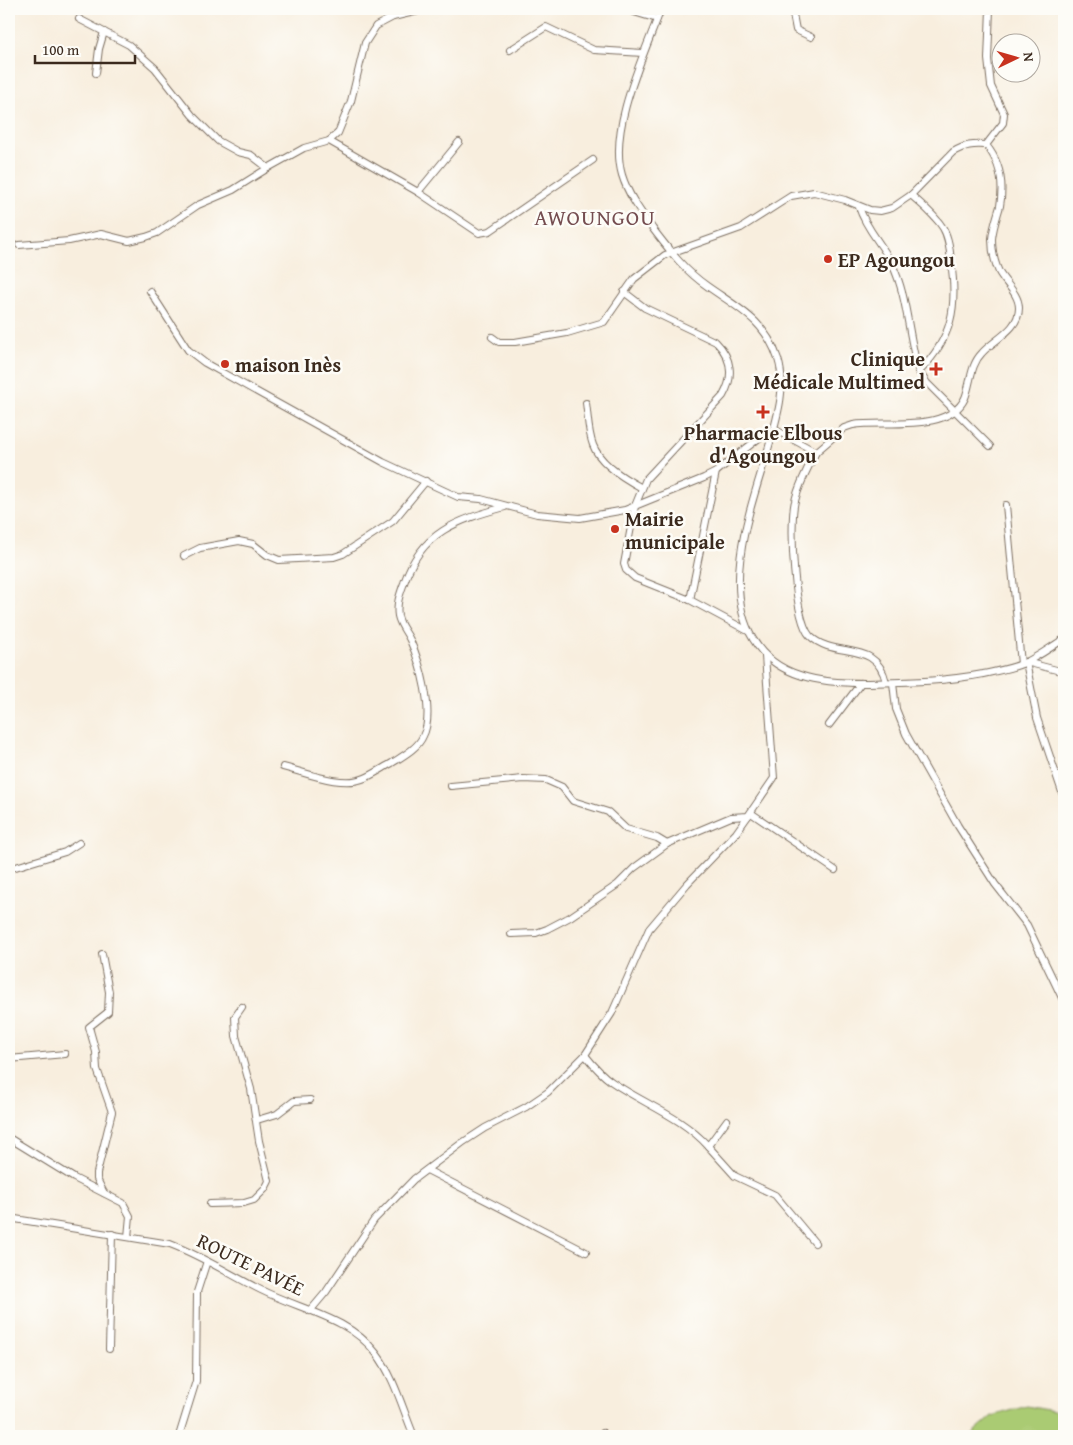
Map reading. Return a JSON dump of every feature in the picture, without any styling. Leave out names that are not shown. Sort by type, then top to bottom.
[{"type":"street","points":[[379,9],[393,17]]},
{"type":"street","points":[[19,245],[69,242],[101,234],[130,241],[146,237],[157,233],[198,205],[232,190],[304,148],[329,140],[338,133],[343,123],[361,55],[371,31],[383,21],[393,17],[427,9]]},
{"type":"street","points":[[624,9],[657,19]]},
{"type":"street","points":[[660,9],[630,91],[622,129],[619,160],[627,189],[635,203],[683,268],[696,279],[754,318],[771,340],[779,361],[782,379],[774,429],[743,544],[739,574],[739,596],[748,631],[765,656],[782,668],[825,682],[861,683],[954,679],[1023,663],[1064,639]]},
{"type":"street","points":[[792,9],[796,30],[810,38]]},
{"type":"street","points":[[986,145],[1003,123],[1004,114],[991,86],[989,73],[990,9]]},
{"type":"street","points":[[79,19],[129,45],[156,68],[192,115],[218,141],[238,152],[251,154],[268,168]]},
{"type":"street","points":[[510,50],[546,27],[594,50],[644,53]]},
{"type":"street","points":[[96,73],[99,49],[104,32]]},
{"type":"street","points":[[329,140],[418,192],[473,231],[485,232],[593,160]]},
{"type":"street","points":[[418,192],[459,142]]},
{"type":"street","points":[[492,337],[499,342],[506,343],[585,329],[604,322],[610,316],[624,292],[642,272],[670,252],[741,228],[771,207],[791,196],[805,192],[827,194],[859,207],[880,211],[892,208],[911,195],[953,152],[974,144],[986,145]]},
{"type":"street","points":[[886,682],[879,663],[870,656],[825,645],[810,635],[803,626],[794,562],[793,515],[797,491],[816,452],[838,433],[853,425],[932,421],[950,416],[964,400],[976,359],[1012,326],[1019,307],[1017,298],[994,262],[992,238],[1000,205],[1000,167],[986,145]]},
{"type":"street","points":[[911,195],[944,229],[948,239],[954,288],[950,327],[941,345],[919,372]]},
{"type":"street","points":[[859,207],[864,222],[891,263],[899,282],[919,372],[990,446]]},
{"type":"street","points":[[150,291],[193,355],[291,412],[383,462],[458,497],[481,499],[504,507],[537,514],[580,518],[635,506],[716,472],[768,431],[774,429],[816,452]]},
{"type":"street","points":[[624,292],[645,308],[716,342],[724,351],[730,365],[729,385],[723,396],[654,470],[642,488],[635,506],[624,564],[626,570],[635,578],[690,600],[748,631]]},
{"type":"street","points":[[586,403],[593,446],[602,459],[630,482],[642,488]]},
{"type":"street","points":[[690,600],[716,472]]},
{"type":"street","points":[[184,556],[200,548],[239,541],[253,544],[267,555],[279,560],[334,557],[344,554],[393,521],[426,481]]},
{"type":"street","points":[[1006,505],[1023,663],[1037,718],[1064,798]]},
{"type":"street","points":[[284,768],[335,780],[353,781],[365,778],[415,747],[424,736],[428,710],[415,653],[410,638],[400,624],[398,614],[398,599],[406,576],[421,549],[447,526],[466,518],[504,507]]},
{"type":"street","points":[[310,1311],[326,1292],[374,1220],[427,1170],[485,1128],[526,1107],[548,1092],[585,1055],[612,1013],[649,930],[687,884],[736,833],[774,778],[765,656]]},
{"type":"street","points":[[1023,663],[1064,672]]},
{"type":"street","points":[[829,725],[861,683]]},
{"type":"street","points":[[893,683],[896,709],[906,734],[958,826],[995,884],[1027,925],[1064,1002]]},
{"type":"street","points":[[451,786],[523,779],[546,780],[562,787],[573,801],[608,812],[626,829],[657,838],[667,844]]},
{"type":"street","points":[[511,934],[536,933],[570,917],[617,885],[634,868],[667,844],[731,817],[749,814],[835,870]]},
{"type":"street","points":[[9,869],[65,852],[79,843]]},
{"type":"street","points":[[102,954],[109,992],[108,1012],[89,1027],[96,1052],[98,1069],[112,1108],[97,1173],[104,1193]]},
{"type":"street","points":[[210,1204],[244,1203],[254,1200],[265,1189],[269,1181],[259,1141],[257,1120],[247,1072],[236,1036],[235,1017],[242,1007]]},
{"type":"street","points":[[9,1059],[65,1054]]},
{"type":"street","points":[[585,1055],[612,1082],[669,1114],[691,1129],[735,1176],[751,1185],[775,1194],[815,1243]]},
{"type":"street","points":[[257,1120],[276,1114],[294,1101],[310,1100]]},
{"type":"street","points":[[708,1146],[727,1120]]},
{"type":"street","points":[[9,1138],[74,1178],[118,1200],[127,1208],[130,1216],[128,1237]]},
{"type":"street","points":[[427,1170],[586,1252]]},
{"type":"street","name":"ROUTE PAVÉE","points":[[9,1218],[170,1244],[207,1261],[262,1291],[331,1318],[347,1327],[378,1355],[385,1366],[414,1436]]},
{"type":"street","points":[[109,1348],[112,1234]]},
{"type":"street","points":[[179,1436],[196,1380],[197,1292],[207,1261]]},
{"type":"green space","points":[[1027,1406],[1064,1413],[1064,1436],[969,1436],[992,1416]]},
{"type":"place","name":"EP Agoungou","points":[[828,259]]},
{"type":"place","name":"maison Inès","points":[[225,364]]},
{"type":"place","name":"Clinique Médicale Multimed","points":[[936,369]]},
{"type":"place","name":"Pharmacie Elbous d'Agoungou","points":[[763,412]]},
{"type":"place","name":"Mairie municipale","points":[[615,529]]},
{"type":"district","name":"AWOUNGOU","points":[[595,217]]}]
